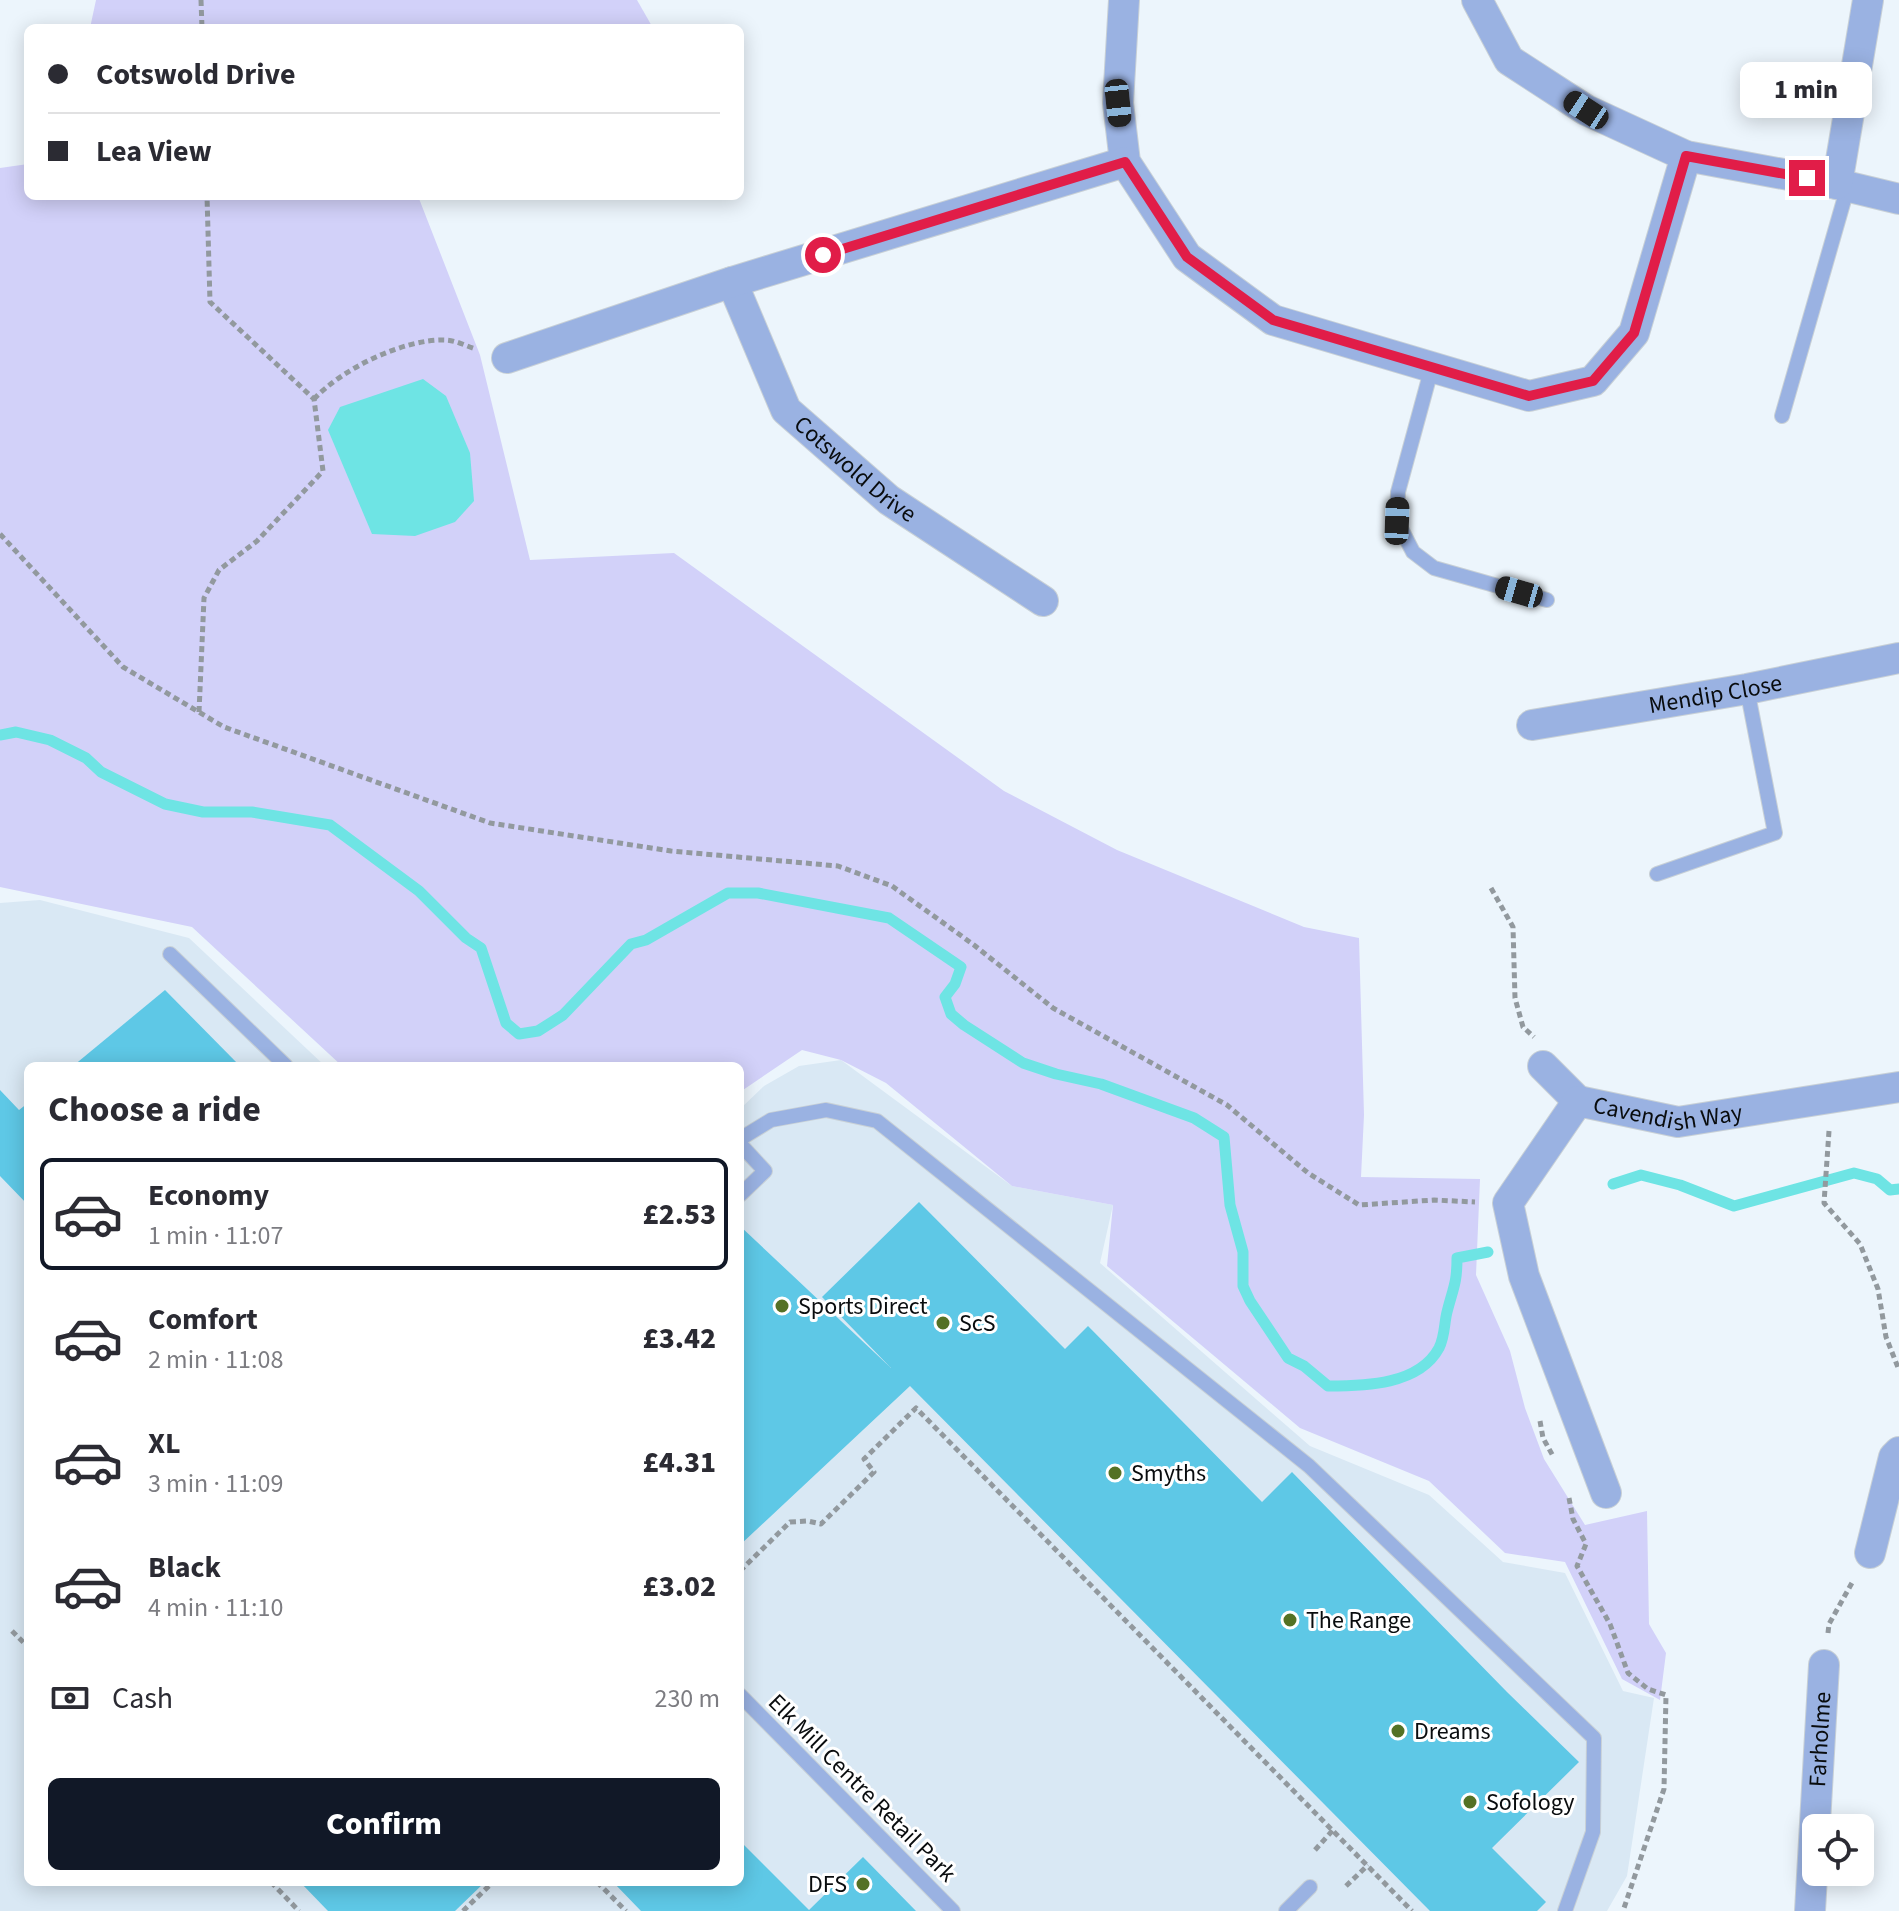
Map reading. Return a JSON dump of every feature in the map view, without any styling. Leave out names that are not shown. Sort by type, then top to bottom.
[{"type":"street","points":[[1124,0],[1118,103],[1125,162],[1187,257],[1273,320],[1529,396],[1593,381],[1634,333],[1686,156]]},
{"type":"street","points":[[1477,0],[1509,60],[1586,110],[1686,156],[1842,185],[1899,199]]},
{"type":"street","points":[[1842,185],[1868,0]]},
{"type":"street","points":[[507,358],[732,282],[1125,162]]},
{"type":"street","name":"Cotswold Drive","points":[[732,282],[786,410],[889,500],[1043,601]]},
{"type":"street","name":"Mendip Close","points":[[1532,725],[1747,689],[1899,658]]},
{"type":"street","points":[[1543,1066],[1578,1101]]},
{"type":"street","name":"Cavendish Way","points":[[1508,1203],[1578,1101],[1678,1122],[1899,1087]]},
{"type":"street","points":[[1508,1203],[1524,1276],[1606,1493]]},
{"type":"street","points":[[1870,1553],[1894,1457],[1899,1452]]},
{"type":"street","name":"Farholme","points":[[1810,1911],[1824,1665]]},
{"type":"lane","points":[[1782,416],[1842,185]]},
{"type":"lane","points":[[1432,367],[1398,492],[1397,521],[1413,552],[1434,568],[1547,600]]},
{"type":"lane","points":[[1657,874],[1775,833],[1747,689]]},
{"type":"lane","points":[[170,954],[282,1062]]},
{"type":"lane","points":[[744,1139],[771,1120],[826,1110],[877,1121],[1309,1466],[1594,1738],[1593,1832],[1565,1911]]},
{"type":"lane","points":[[744,1147],[765,1171],[744,1191]]},
{"type":"lane","name":"Elk Mill Centre Retail Park","points":[[744,1699],[953,1911]]},
{"type":"lane","points":[[1286,1911],[1310,1887]]},
{"type":"path","points":[[201,0],[202,24]]},
{"type":"path","points":[[199,712],[204,598],[219,570],[257,541],[323,471],[314,399],[210,302],[207,200]]},
{"type":"path","points":[[314,399],[328,383],[402,347],[446,340],[507,358]]},
{"type":"path","points":[[0,534],[123,667],[224,727],[490,823],[671,851],[838,866],[892,886],[974,945],[1053,1008],[1227,1105],[1308,1173],[1359,1205],[1434,1200],[1508,1203]]},
{"type":"path","points":[[1491,888],[1513,927],[1515,998],[1523,1027],[1543,1045],[1543,1066]]},
{"type":"path","points":[[1827,1157],[1824,1203],[1860,1244],[1878,1289],[1886,1337],[1899,1370]]},
{"type":"path","points":[[744,1567],[790,1522],[821,1524],[874,1472],[864,1459],[916,1408],[1412,1911]]},
{"type":"path","points":[[1538,1409],[1543,1438],[1558,1464]]},
{"type":"path","points":[[1568,1491],[1573,1519],[1586,1544],[1577,1566],[1610,1624],[1628,1673],[1648,1689],[1666,1695],[1664,1789],[1623,1911]]},
{"type":"path","points":[[1824,1665],[1829,1624],[1870,1553]]},
{"type":"path","points":[[12,1631],[24,1643]]},
{"type":"path","points":[[1315,1850],[1333,1830]]},
{"type":"path","points":[[1346,1886],[1368,1865]]},
{"type":"path","points":[[275,1886],[299,1911]]},
{"type":"path","points":[[463,1911],[489,1886]]},
{"type":"path","points":[[601,1886],[626,1911]]},
{"type":"shaded area","points":[[96,0],[637,0],[651,24],[91,24]]},
{"type":"shaded area","points":[[24,165],[24,200],[420,200],[480,355],[530,560],[674,553],[1004,791],[1117,850],[1304,927],[1359,938],[1364,1115],[1361,1177],[1480,1179],[1476,1275],[1510,1351],[1525,1408],[1544,1459],[1585,1525],[1647,1511],[1649,1624],[1666,1653],[1660,1700],[1622,1679],[1565,1562],[1505,1553],[1429,1481],[1300,1428],[1107,1266],[1113,1205],[1012,1186],[886,1083],[841,1060],[802,1050],[744,1089],[744,1062],[338,1062],[192,927],[0,887],[0,168]]},
{"type":"shaded area","points":[[423,379],[446,396],[470,453],[474,501],[455,522],[415,536],[372,534],[328,430],[340,407]]},
{"type":"shaded area","points":[[40,900],[189,938],[321,1062],[24,1062],[24,1886],[744,1886],[744,1105],[764,1086],[799,1066],[841,1060],[1012,1186],[1113,1205],[1100,1263],[1310,1446],[1429,1495],[1503,1562],[1565,1573],[1623,1691],[1654,1698],[1627,1876],[1607,1911],[0,1911],[0,903]]},
{"type":"building","points":[[165,990],[236,1062],[78,1062]]},
{"type":"building","points":[[0,1090],[19,1110],[24,1106],[24,1201],[0,1176]]},
{"type":"building","points":[[919,1202],[1065,1349],[1088,1326],[1262,1502],[1292,1472],[1579,1762],[1492,1848],[1546,1902],[1537,1911],[1430,1911],[910,1386],[744,1541],[744,1230],[891,1368],[822,1297]]},
{"type":"building","points":[[744,1845],[809,1910],[863,1857],[916,1911],[641,1911],[617,1886],[744,1886]]},
{"type":"building","points":[[304,1886],[481,1886],[455,1911],[328,1911]]},
{"type":"waterway","points":[[0,735],[16,732],[50,740],[86,758],[101,772],[165,804],[203,812],[252,812],[330,825],[419,891],[466,938],[481,948],[506,1023],[519,1034],[538,1031],[563,1015],[631,944],[646,940],[728,893],[758,893],[889,918],[961,967],[955,984],[945,997],[951,1014],[964,1025],[1023,1063],[1101,1084],[1194,1118],[1224,1137],[1230,1205],[1243,1252],[1243,1286],[1288,1358],[1304,1366],[1328,1386],[1390,1381],[1418,1370],[1430,1360],[1442,1339],[1457,1258],[1488,1252]]},
{"type":"waterway","points":[[1613,1184],[1641,1175],[1680,1185],[1734,1206],[1854,1173],[1877,1179],[1890,1190],[1899,1189]]},
{"type":"place","name":"Sports Direct","points":[[782,1306]]},
{"type":"place","name":"ScS","points":[[943,1323]]},
{"type":"place","name":"Smyths","points":[[1115,1473]]},
{"type":"place","name":"The Range","points":[[1290,1620]]},
{"type":"place","name":"Dreams","points":[[1398,1731]]},
{"type":"place","name":"Sofology","points":[[1470,1802]]},
{"type":"place","name":"DFS","points":[[863,1884]]},
{"type":"route","points":[[823,255],[1125,162],[1187,257],[1273,320],[1529,396],[1593,381],[1634,333],[1686,156],[1807,178]]}]
